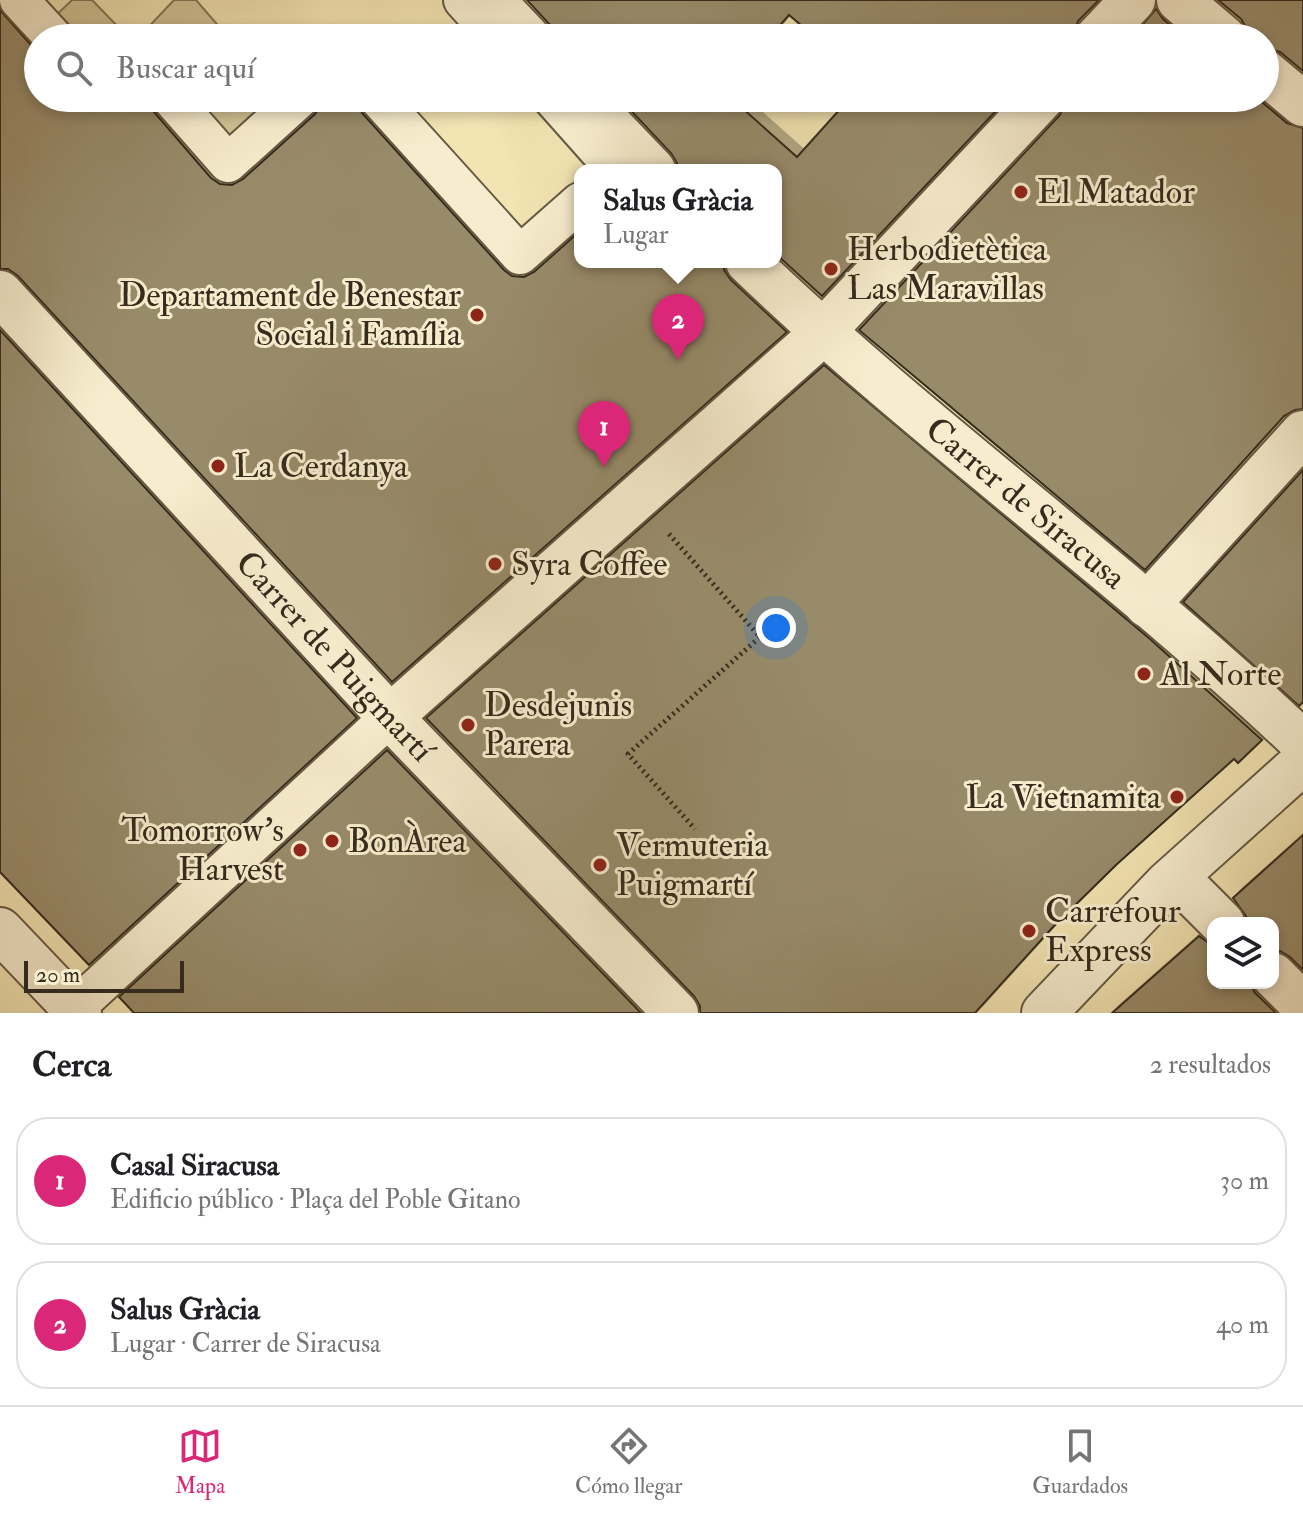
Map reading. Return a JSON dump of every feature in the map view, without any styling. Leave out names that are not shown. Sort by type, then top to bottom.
[{"type":"street","points":[[19,0],[41,24]]},
{"type":"street","points":[[463,0],[509,18]]},
{"type":"street","points":[[1110,24],[1133,0]]},
{"type":"street","points":[[1179,0],[1207,24]]},
{"type":"street","points":[[1279,84],[1303,104]]},
{"type":"street","points":[[183,112],[228,163],[284,112]]},
{"type":"street","points":[[391,112],[520,255],[574,207]]},
{"type":"street","points":[[564,112],[611,164]]},
{"type":"street","points":[[597,112],[647,164]]},
{"type":"street","points":[[0,930],[75,1011],[390,717],[822,333],[1029,112]]},
{"type":"street","name":"Carrer de Siracusa","points":[[754,268],[822,333],[1147,605],[1303,743]]},
{"type":"street","name":"Carrer de Puigmartí","points":[[0,293],[390,717],[676,1013]]},
{"type":"street","points":[[1147,605],[1303,433]]},
{"type":"street","points":[[1044,1013],[1176,877],[1303,762]]},
{"type":"street","points":[[1176,877],[1216,917]]},
{"type":"street","points":[[1279,981],[1303,1005]]},
{"type":"path","points":[[637,498],[760,637],[628,754],[695,829]]},
{"type":"shaded area","points":[[72,0],[92,0],[115,24],[53,24],[50,21]]},
{"type":"shaded area","points":[[174,0],[196,0],[217,24],[151,24]]},
{"type":"shaded area","points":[[190,112],[269,112],[227,157]]},
{"type":"building","points":[[527,0],[1099,0],[1077,24],[800,24],[789,15],[781,24],[549,24]]},
{"type":"building","points":[[1218,0],[1303,0],[1303,71],[1279,52],[1279,24],[1244,24]]},
{"type":"building","points":[[1156,9],[1169,24],[1143,24]]},
{"type":"building","points":[[0,10],[24,37],[24,112],[154,112],[211,178],[220,184],[232,185],[243,179],[316,112],[362,112],[512,276],[524,277],[534,272],[574,236],[574,268],[724,268],[731,280],[787,332],[392,682],[18,276],[8,269],[0,269]]},
{"type":"building","points":[[632,112],[747,112],[797,157],[837,112],[995,112],[822,296],[782,259],[782,164],[677,164],[671,153]]},
{"type":"building","points":[[1061,112],[1274,112],[1287,123],[1303,128],[1303,409],[1284,416],[1145,570],[859,330]]},
{"type":"building","points":[[0,330],[357,718],[89,965],[0,872]]},
{"type":"building","points":[[824,365],[1150,639],[1262,740],[1238,763],[1234,759],[1116,865],[1053,927],[975,1013],[700,1013],[694,996],[426,718]]},
{"type":"building","points":[[1303,470],[1303,702],[1299,706],[1183,602]]},
{"type":"building","points":[[387,750],[641,1013],[134,1013],[119,997]]},
{"type":"building","points":[[1303,835],[1303,970],[1279,951],[1279,917],[1246,917],[1233,898]]},
{"type":"building","points":[[1199,936],[1207,942],[1207,989],[1253,989],[1276,1013],[1112,1013]]},
{"type":"place","name":"El Matador","points":[[1021,192]]},
{"type":"place","name":"Herbodietètica Las Maravillas","points":[[831,269]]},
{"type":"place","name":"Departament de Benestar Social i Família","points":[[477,315]]},
{"type":"place","name":"Salus Gràcia","points":[[678,360]]},
{"type":"place","name":"La Cerdanya","points":[[218,466]]},
{"type":"place","name":"Casal Siracusa","points":[[604,467]]},
{"type":"place","name":"Syra Coffee","points":[[495,564]]},
{"type":"place","name":"Al Norte","points":[[1144,674]]},
{"type":"place","name":"Desdejunis Parera","points":[[468,725]]},
{"type":"place","name":"La Vietnamita","points":[[1177,797]]},
{"type":"place","name":"BonÀrea","points":[[332,841]]},
{"type":"place","name":"Tomorrow's Harvest","points":[[300,850]]},
{"type":"place","name":"Vermuteria Puigmartí","points":[[600,865]]},
{"type":"place","name":"Carrefour Express","points":[[1029,931]]}]
